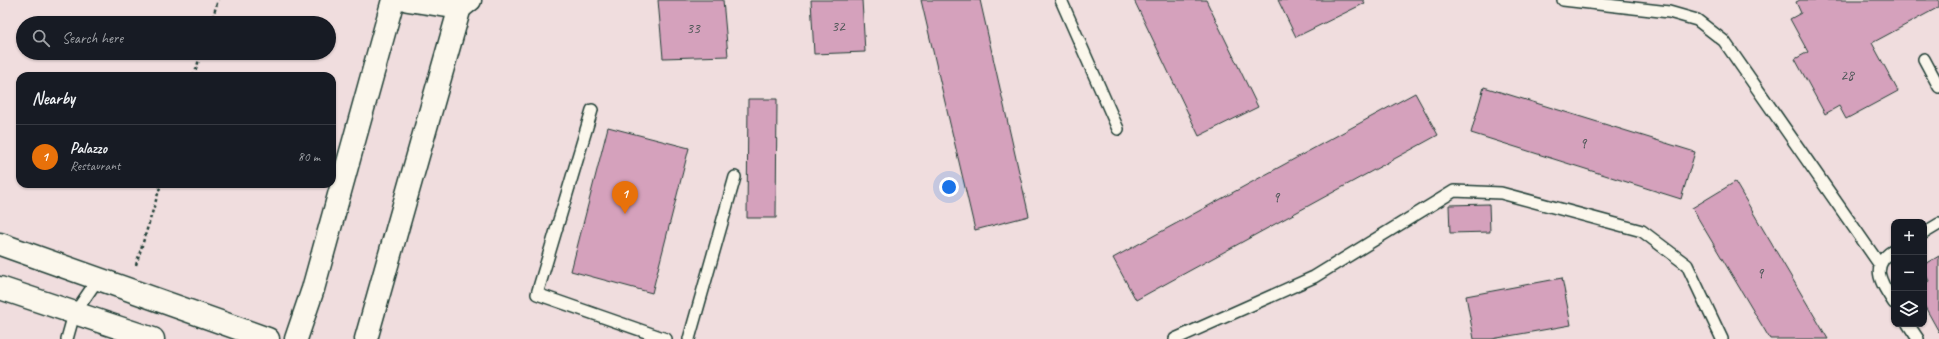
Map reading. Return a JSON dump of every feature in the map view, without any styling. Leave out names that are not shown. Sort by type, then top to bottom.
[{"type":"main road","points":[[296,339],[313,289],[393,0]]},
{"type":"main road","points":[[366,339],[464,3],[408,0]]},
{"type":"main road","points":[[0,244],[268,339]]},
{"type":"main road","points":[[0,288],[74,314],[153,339]]},
{"type":"lane","points":[[1061,0],[1118,129]]},
{"type":"lane","points":[[1563,0],[1669,12],[1697,20],[1724,41],[1880,266]]},
{"type":"lane","points":[[1620,7],[1631,0]]},
{"type":"lane","points":[[1924,59],[1939,88]]},
{"type":"lane","points":[[592,110],[537,294],[666,339]]},
{"type":"lane","points":[[689,339],[735,177]]},
{"type":"lane","points":[[1175,339],[1314,277],[1454,191],[1501,193],[1642,232],[1687,265],[1722,339]]},
{"type":"lane","points":[[1927,230],[1939,224]]},
{"type":"lane","points":[[1891,252],[1880,266],[1880,282],[1891,298]]},
{"type":"lane","points":[[66,339],[74,314],[98,279]]},
{"type":"lane","points":[[1910,327],[1918,339]]},
{"type":"path","points":[[213,16],[218,0]]},
{"type":"path","points":[[195,72],[199,60]]},
{"type":"path","points":[[128,290],[160,188]]},
{"type":"building","points":[[658,0],[723,0],[728,56],[663,58]]},
{"type":"building","points":[[811,0],[862,0],[865,52],[814,54]]},
{"type":"building","points":[[921,0],[980,0],[1029,216],[975,230]]},
{"type":"building","points":[[1134,0],[1206,0],[1258,107],[1199,136]]},
{"type":"building","points":[[1278,0],[1363,0],[1365,3],[1296,37]]},
{"type":"building","points":[[1800,0],[1939,0],[1939,7],[1872,43],[1898,91],[1846,119],[1839,106],[1825,114],[1795,59],[1808,52],[1790,19],[1801,13],[1796,2]]},
{"type":"building","points":[[1484,87],[1695,152],[1681,199],[1471,133]]},
{"type":"building","points":[[1415,93],[1438,135],[1136,300],[1113,258]]},
{"type":"building","points":[[748,99],[777,99],[776,218],[747,218]]},
{"type":"building","points":[[608,127],[689,148],[652,293],[571,271]]},
{"type":"building","points":[[1735,182],[1828,339],[1770,339],[1692,208]]},
{"type":"building","points":[[1489,204],[1490,232],[1450,233],[1449,205]]},
{"type":"building","points":[[1939,256],[1939,332],[1927,310],[1927,282],[1929,281],[1927,277],[1927,263]]},
{"type":"building","points":[[1562,278],[1571,325],[1492,339],[1474,339],[1466,296]]},
{"type":"place","name":"Palazzo","points":[[625,214]]}]
